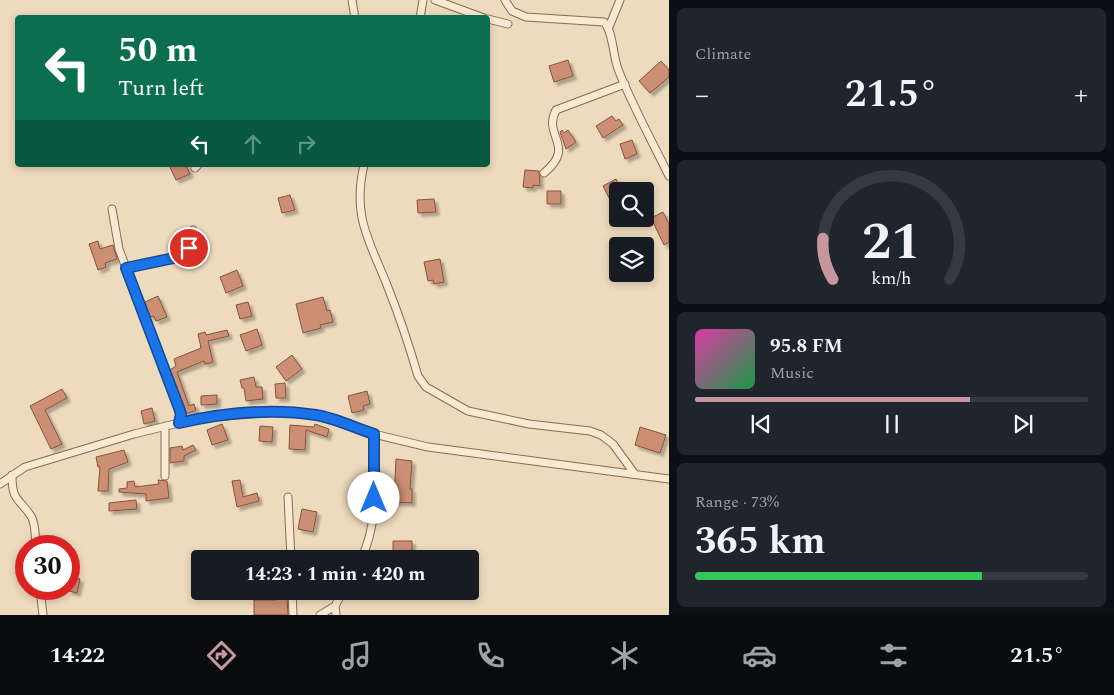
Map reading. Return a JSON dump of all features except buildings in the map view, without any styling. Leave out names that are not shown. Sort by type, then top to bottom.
[{"type":"street","points":[[352,0],[354,15]]},
{"type":"street","points":[[420,15],[423,0]]},
{"type":"street","points":[[435,0],[478,15]]},
{"type":"street","points":[[505,0],[512,11],[526,17],[604,22],[610,27]]},
{"type":"street","points":[[620,0],[610,27],[612,49],[625,84],[669,176]]},
{"type":"street","points":[[490,19],[508,24]]},
{"type":"street","points":[[544,173],[555,164],[559,157],[560,150],[553,124],[553,116],[556,110],[625,84]]},
{"type":"street","points":[[363,167],[360,186],[360,214],[369,245],[387,284],[418,376],[426,387],[468,411],[529,424],[590,431],[601,435],[613,444],[634,473]]},
{"type":"street","points":[[112,209],[118,248],[179,408],[181,414],[179,423]]},
{"type":"street","points":[[126,268],[174,258],[189,248],[194,230]]},
{"type":"street","points":[[0,484],[12,474],[25,467],[165,426],[199,418],[244,413],[277,412],[317,415],[374,434],[428,447],[669,479]]},
{"type":"street","points":[[165,426],[165,476]]},
{"type":"street","points":[[365,550],[372,533],[374,514],[374,434]]},
{"type":"street","points":[[12,474],[12,487],[17,501],[31,516],[35,535]]},
{"type":"street","points":[[288,496],[291,550]]},
{"type":"street","points":[[41,600],[43,615]]},
{"type":"street","points":[[292,600],[293,615]]},
{"type":"street","points":[[320,615],[335,606],[338,600]]},
{"type":"street","points":[[335,606],[336,615]]},
{"type":"route","points":[[189,248],[174,258],[126,268],[179,408],[181,414],[179,423],[199,418],[244,413],[277,412],[317,415],[374,434],[374,498]]}]
